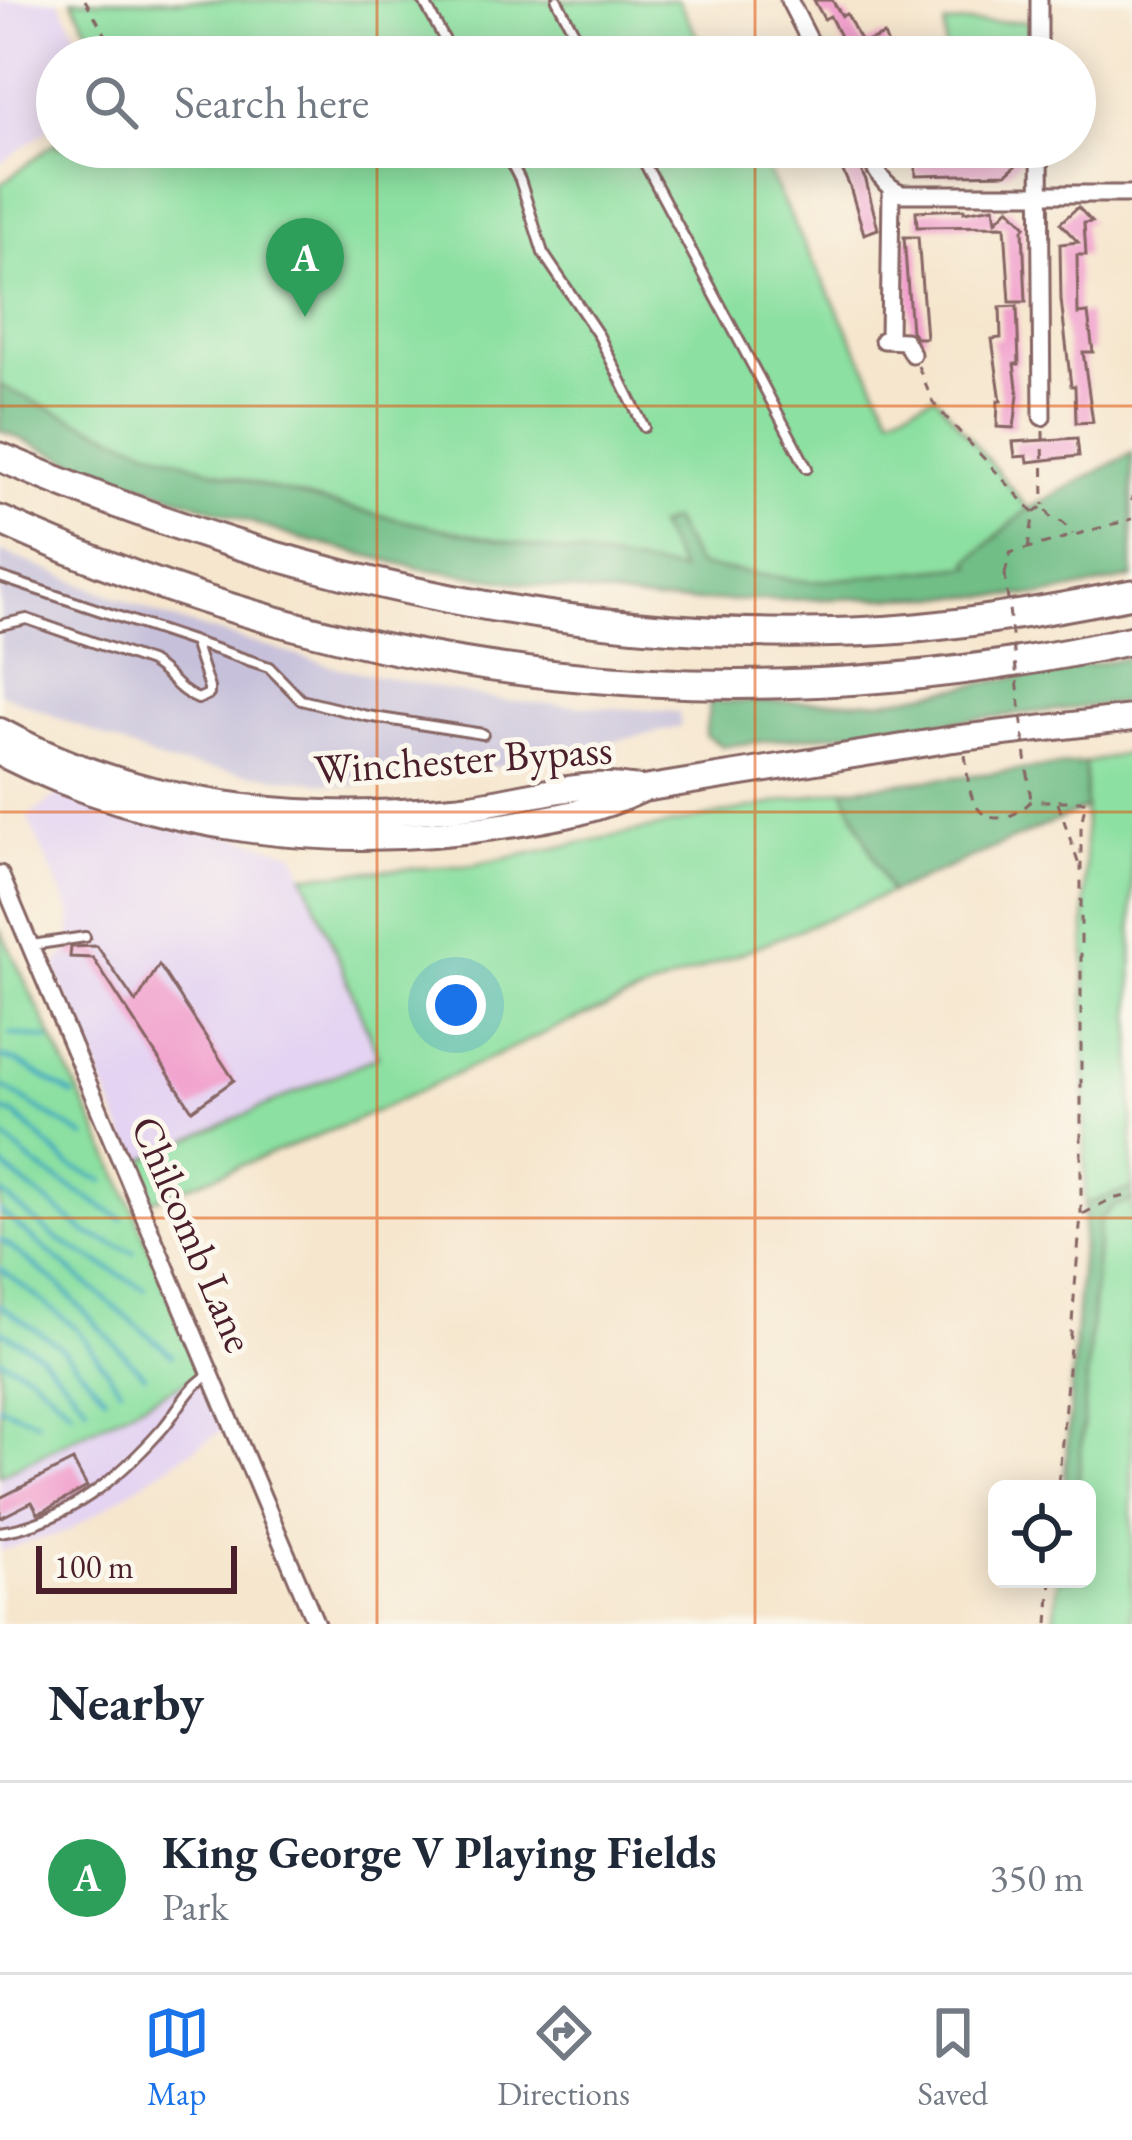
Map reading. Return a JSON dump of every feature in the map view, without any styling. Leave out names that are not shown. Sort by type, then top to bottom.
[{"type":"highway","points":[[0,457],[103,498],[272,555],[359,580],[564,620],[687,630],[898,630],[1031,614],[1132,594]]},
{"type":"highway","points":[[0,520],[168,590],[240,612],[394,650],[524,673],[758,686],[900,680],[1132,640]]},
{"type":"highway","points":[[643,789],[952,739],[1132,718]]},
{"type":"highway","name":"Winchester Bypass","points":[[0,731],[132,784],[291,813],[415,812],[596,786],[643,789]]},
{"type":"highway","name":"Winchester Bypass","points":[[4,759],[132,803],[266,835],[310,838],[480,830],[597,810],[643,789]]},
{"type":"street","points":[[789,0],[807,36]]},
{"type":"street","points":[[1039,0],[1040,36]]},
{"type":"street","points":[[878,168],[891,189],[886,340],[905,340],[912,354]]},
{"type":"street","points":[[1040,168],[1042,417]]},
{"type":"street","points":[[891,189],[917,196],[1132,194]]},
{"type":"street","name":"Chilcomb Lane","points":[[0,874],[316,1624]]},
{"type":"lane","points":[[423,0],[443,36]]},
{"type":"lane","points":[[557,0],[576,36]]},
{"type":"lane","points":[[513,168],[543,253],[599,337],[644,427]]},
{"type":"lane","points":[[647,168],[807,468]]},
{"type":"lane","points":[[0,577],[269,667],[301,700],[367,716],[483,734]]},
{"type":"lane","points":[[0,625],[27,619],[150,662],[168,672],[179,691],[198,699],[209,694],[209,688],[194,642]]},
{"type":"lane","points":[[32,945],[85,937]]},
{"type":"lane","points":[[0,1532],[46,1521],[111,1483],[166,1424],[183,1396],[212,1373]]},
{"type":"path","points":[[85,0],[106,36]]},
{"type":"path","points":[[912,354],[933,403],[1034,513]]},
{"type":"path","points":[[1042,417],[1044,505],[1051,518],[1074,535]]},
{"type":"path","points":[[1028,548],[1034,513],[1044,505]]},
{"type":"path","points":[[964,749],[970,791],[985,814],[1020,814],[1031,801],[1005,574],[1010,553],[1132,519]]},
{"type":"path","points":[[1031,801],[1086,801],[1082,825],[1081,1215],[1059,1480]]},
{"type":"path","points":[[1058,802],[1082,876]]},
{"type":"path","points":[[1081,1215],[1112,1199],[1132,1196]]},
{"type":"path","points":[[1048,1624],[1050,1588]]},
{"type":"shaded area","points":[[0,0],[59,0],[77,36],[36,36],[36,138],[0,164]]},
{"type":"shaded area","points":[[0,551],[168,618],[340,668],[503,701],[679,712],[681,727],[489,768],[348,786],[166,763],[0,693]]},
{"type":"shaded area","points":[[66,790],[295,853],[379,1056],[136,1163],[54,966],[69,950],[72,916],[27,817]]},
{"type":"shaded area","points":[[201,1374],[226,1428],[69,1531],[0,1551],[0,1475]]},
{"type":"green space","points":[[72,0],[678,0],[697,36],[92,36]]},
{"type":"green space","points":[[1028,21],[1028,36],[945,36],[945,24]]},
{"type":"green space","points":[[36,157],[36,168],[766,168],[891,415],[935,395],[1028,509],[970,560],[973,566],[811,582],[743,575],[604,580],[0,419],[0,185]]},
{"type":"green space","points":[[0,385],[163,454],[333,504],[681,571],[657,526],[672,520],[698,566],[811,582],[972,566],[969,561],[1028,509],[1132,453],[1132,578],[1046,595],[655,602],[418,568],[294,537],[70,460],[0,430]]},
{"type":"green space","points":[[1132,657],[1132,702],[722,746],[705,735],[710,702],[884,701]]},
{"type":"green space","points":[[1132,752],[1132,1624],[1054,1624],[1057,1588],[1096,1588],[1096,1480],[1065,1480],[1085,1204],[1085,763]]},
{"type":"green space","points":[[1085,763],[1086,808],[890,893],[843,789]]},
{"type":"green space","points":[[843,789],[890,893],[560,1026],[352,1122],[150,1201],[136,1163],[378,1056],[304,875],[473,865]]},
{"type":"green space","points":[[0,929],[120,1178],[201,1374],[0,1475]]},
{"type":"green space","points":[[1132,1188],[1132,1201],[1114,1206],[1100,1220],[1079,1480],[1065,1480],[1085,1204]]},
{"type":"building","points":[[814,0],[832,0],[842,16],[847,14],[858,36],[840,36],[830,16],[824,19]]},
{"type":"building","points":[[841,168],[860,168],[878,229],[864,234]]},
{"type":"building","points":[[916,168],[1013,168],[1006,174],[916,176]]},
{"type":"building","points":[[994,207],[996,221],[1009,208],[1026,226],[1026,302],[1010,302],[1005,226],[917,227],[916,211]]},
{"type":"building","points":[[1078,207],[1092,222],[1084,223],[1086,255],[1077,255],[1078,314],[1088,313],[1093,352],[1083,352],[1093,422],[1076,423],[1061,300],[1060,244],[1078,242],[1060,223]]},
{"type":"building","points":[[904,237],[918,237],[926,338],[917,338],[911,331]]},
{"type":"building","points":[[1017,306],[1014,428],[997,427],[1001,401],[992,339],[1001,338],[1000,307]]},
{"type":"building","points":[[1077,438],[1079,456],[1028,462],[1027,456],[1015,457],[1013,442]]},
{"type":"building","points":[[97,946],[136,1003],[159,965],[234,1080],[192,1110],[93,958],[70,957],[71,947]]},
{"type":"building","points":[[73,1461],[87,1487],[44,1511],[38,1513],[32,1502],[0,1518],[0,1498]]},
{"type":"waterway","points":[[11,1034],[49,1039]]},
{"type":"waterway","points":[[0,1057],[18,1062],[73,1095]]},
{"type":"waterway","points":[[0,1085],[85,1137]]},
{"type":"waterway","points":[[0,1110],[16,1115],[70,1166],[104,1181]]},
{"type":"waterway","points":[[0,1134],[39,1168],[122,1219]]},
{"type":"waterway","points":[[0,1164],[88,1234],[134,1252]]},
{"type":"waterway","points":[[0,1192],[57,1239],[145,1289]]},
{"type":"waterway","points":[[0,1211],[172,1355]]},
{"type":"waterway","points":[[0,1239],[58,1284],[144,1375]]},
{"type":"waterway","points":[[0,1268],[77,1329],[120,1388]]},
{"type":"waterway","points":[[0,1305],[58,1345],[105,1396]]},
{"type":"waterway","points":[[0,1330],[40,1354],[87,1406]]},
{"type":"waterway","points":[[0,1359],[29,1373],[71,1410]]},
{"type":"waterway","points":[[0,1406],[38,1422]]},
{"type":"place","name":"King George V Playing Fields","points":[[305,317]]}]
